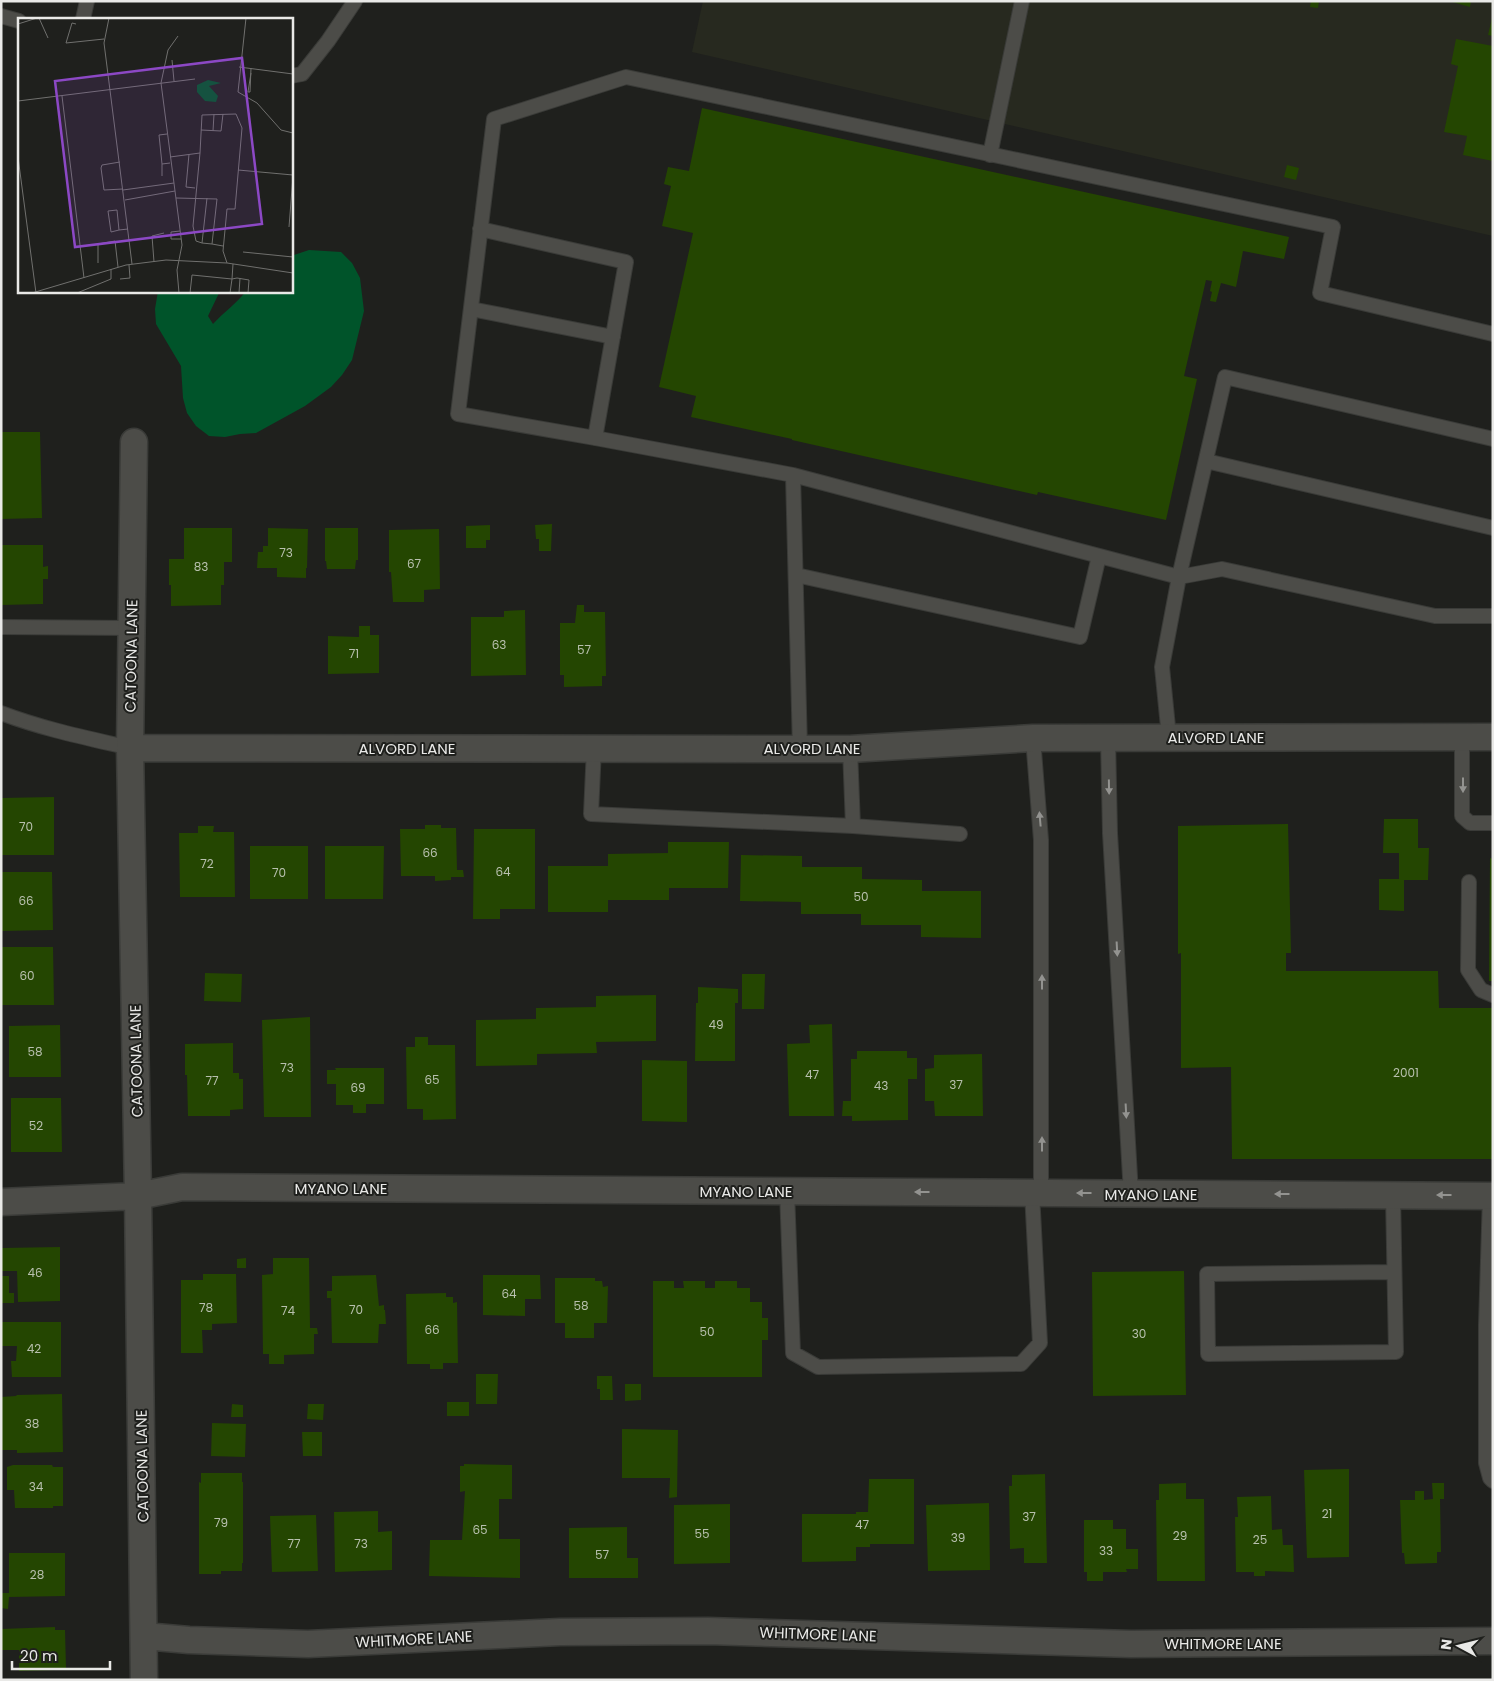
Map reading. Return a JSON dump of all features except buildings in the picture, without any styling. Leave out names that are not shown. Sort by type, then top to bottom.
[{"type":"street","name":"CATOONA LANE","points":[[134,442],[130,748],[144,1680]]},
{"type":"street","name":"ALVORD LANE","points":[[130,748],[850,749],[1033,738],[1493,736]]},
{"type":"street","name":"MYANO LANE","points":[[1,1202],[138,1196],[182,1187],[1492,1196]]},
{"type":"street","name":"WHITMORE LANE","points":[[144,1636],[189,1640],[308,1644],[560,1632],[708,1631],[1132,1644],[1493,1641]]},
{"type":"lane","points":[[83,18],[87,1]]},
{"type":"lane","points":[[292,76],[302,74],[328,41],[355,1]]},
{"type":"lane","points":[[990,155],[1022,1]]},
{"type":"lane","points":[[1,16],[18,21]]},
{"type":"lane","points":[[1493,334],[1320,293],[1333,227],[626,77],[494,119],[458,414],[793,475],[1179,577],[1222,569],[1436,616],[1493,616]]},
{"type":"lane","points":[[480,229],[626,262],[595,438]]},
{"type":"lane","points":[[471,309],[613,337]]},
{"type":"lane","points":[[1169,737],[1162,666],[1179,577],[1225,377],[1493,439]]},
{"type":"lane","points":[[1206,462],[1493,528]]},
{"type":"lane","points":[[793,475],[800,749]]},
{"type":"lane","points":[[796,575],[1080,638],[1099,556]]},
{"type":"lane","points":[[1,627],[132,628]]},
{"type":"lane","points":[[1,713],[22,722],[130,748]]},
{"type":"lane","points":[[1462,737],[1462,816],[1470,823],[1493,823]]},
{"type":"lane","points":[[787,1191],[792,1353],[818,1367],[1021,1364],[1040,1343],[1037,1193],[1041,840],[1033,738]]},
{"type":"lane","points":[[1108,738],[1110,833],[1131,1194]]},
{"type":"lane","points":[[594,748],[591,814],[853,826],[960,834]]},
{"type":"lane","points":[[850,749],[853,826]]},
{"type":"lane","points":[[1469,882],[1468,970],[1481,990],[1493,995]]},
{"type":"lane","points":[[1393,1195],[1396,1352],[1208,1354],[1206,1274],[1394,1272]]},
{"type":"lane","points":[[1492,1196],[1486,1463],[1490,1478],[1493,1481]]},
{"type":"shaded area","points":[[703,1],[1493,1],[1493,236],[692,52]]},
{"type":"shaded area","points":[[309,250],[341,252],[352,263],[360,278],[364,311],[352,360],[331,387],[305,406],[256,433],[225,437],[209,436],[196,426],[187,413],[183,398],[181,366],[156,324],[155,309],[158,292],[220,292],[208,316],[213,324],[245,292],[292,292],[292,256]]}]
